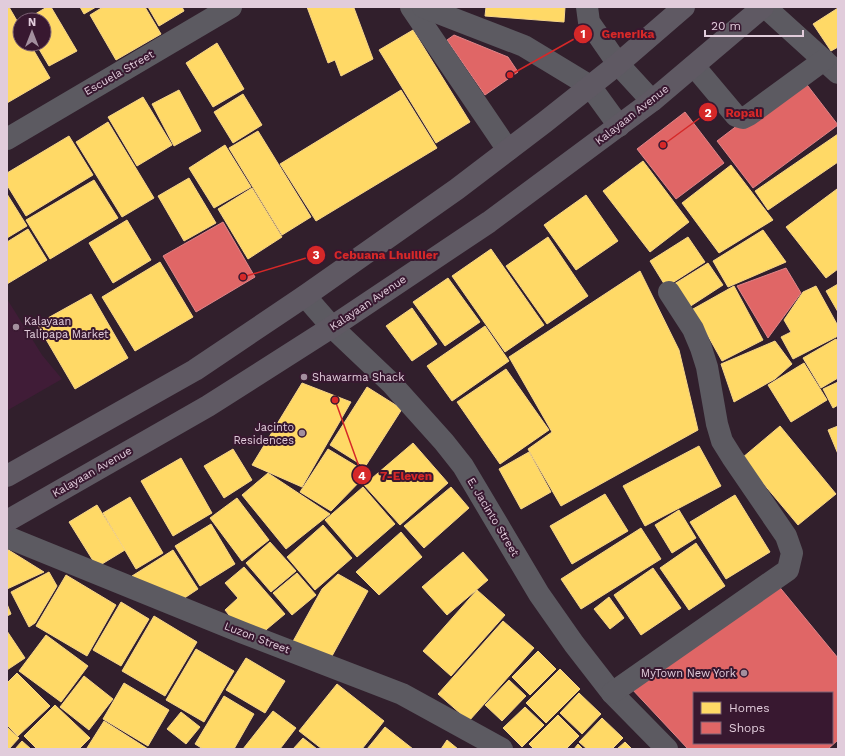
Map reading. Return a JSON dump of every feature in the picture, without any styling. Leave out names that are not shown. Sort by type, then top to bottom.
[{"type":"main road","points":[[7,476],[196,370],[305,296],[458,189],[618,64],[684,7]]},
{"type":"main road","name":"Kalayaan Avenue","points":[[7,521],[208,406],[332,327],[489,222],[652,101],[764,7]]},
{"type":"street","name":"Escuela Street","points":[[7,139],[231,7]]},
{"type":"street","points":[[411,7],[508,150]]},
{"type":"street","points":[[423,7],[524,46],[590,86],[619,126]]},
{"type":"street","points":[[587,7],[589,22],[618,64],[652,101]]},
{"type":"street","points":[[694,66],[736,116],[743,118],[831,66],[764,7]]},
{"type":"street","points":[[612,693],[788,570],[792,553],[786,536],[722,441],[717,424],[707,368],[701,348],[694,329],[669,292]]},
{"type":"street","name":"E. Jacinto Street","points":[[305,296],[332,327],[391,383],[444,442],[463,466],[539,594],[574,644],[612,693],[667,749]]},
{"type":"street","name":"Luzon Street","points":[[7,537],[240,632],[402,694],[502,749]]},
{"type":"shaded area","name":"Kalayaan Talipapa Market","points":[[7,299],[42,355],[62,379],[8,410]]},
{"type":"building: Homes","points":[[7,7],[9,7],[12,12],[12,52],[35,52],[50,78],[7,103]]},
{"type":"building: Homes","points":[[47,7],[51,7],[77,51],[49,66],[41,52],[52,52],[52,12],[39,12]]},
{"type":"building: Homes","points":[[80,7],[96,7],[84,14]]},
{"type":"building: Homes","points":[[103,7],[145,7],[161,34],[116,60],[90,15]]},
{"type":"building: Homes","points":[[148,7],[182,7],[184,11],[159,26]]},
{"type":"building: Homes","points":[[307,7],[354,8],[373,59],[341,76],[335,60],[328,63]]},
{"type":"building: Homes","points":[[486,7],[565,7],[564,22],[485,16]]},
{"type":"building: Homes","points":[[838,8],[838,47],[831,51],[813,24]]},
{"type":"building: Homes","points":[[413,30],[470,122],[436,143],[379,50]]},
{"type":"building: Homes","points":[[217,43],[244,89],[213,107],[186,63]]},
{"type":"building: Homes","points":[[179,90],[201,131],[174,146],[152,104]]},
{"type":"building: Homes","points":[[401,90],[437,148],[316,221],[280,164]]},
{"type":"building: Homes","points":[[243,94],[262,125],[233,143],[214,112]]},
{"type":"building: Homes","points":[[143,97],[172,145],[137,166],[108,117]]},
{"type":"building: Homes","points":[[108,122],[154,198],[122,217],[76,142]]},
{"type":"building: Homes","points":[[258,131],[311,217],[282,235],[229,148]]},
{"type":"building: Homes","points":[[838,134],[838,162],[768,210],[755,191]]},
{"type":"building: Homes","points":[[69,136],[93,175],[26,216],[7,185],[7,173]]},
{"type":"building: Homes","points":[[225,145],[251,187],[214,208],[189,168]]},
{"type":"building: Homes","points":[[643,161],[689,222],[650,252],[603,191]]},
{"type":"building: Homes","points":[[731,165],[773,220],[719,253],[682,203]]},
{"type":"building: Homes","points":[[189,178],[216,223],[184,241],[158,196]]},
{"type":"building: Homes","points":[[94,180],[118,218],[50,259],[26,220]]},
{"type":"building: Homes","points":[[252,188],[282,237],[248,259],[218,209]]},
{"type":"building: Homes","points":[[837,189],[838,269],[826,278],[786,227]]},
{"type":"building: Homes","points":[[7,194],[27,226],[7,238]]},
{"type":"building: Homes","points":[[586,195],[618,241],[576,270],[544,225]]},
{"type":"building: Homes","points":[[127,220],[151,260],[113,283],[89,243]]},
{"type":"building: Homes","points":[[28,229],[47,260],[7,284],[7,242]]},
{"type":"building: Homes","points":[[763,230],[786,262],[728,287],[713,261]]},
{"type":"building: Homes","points":[[548,237],[588,296],[547,324],[506,266]]},
{"type":"building: Homes","points":[[688,237],[705,262],[666,287],[650,261]]},
{"type":"building: Homes","points":[[491,249],[544,325],[505,352],[452,276]]},
{"type":"building: Homes","points":[[160,262],[193,317],[135,351],[102,297]]},
{"type":"building: Homes","points":[[708,263],[723,285],[686,309],[671,286]]},
{"type":"building: Homes","points":[[640,271],[679,350],[698,430],[561,506],[528,449],[552,432],[509,357]]},
{"type":"building: Homes","points":[[448,278],[480,322],[445,346],[413,302]]},
{"type":"building: Homes","points":[[838,284],[838,312],[826,291]]},
{"type":"building: Homes","points":[[734,286],[763,340],[722,361],[693,309]]},
{"type":"building: Homes","points":[[816,286],[838,326],[838,336],[793,359],[781,337],[791,332],[784,320],[803,292]]},
{"type":"building: Homes","points":[[91,294],[128,358],[75,389],[37,324]]},
{"type":"building: Homes","points":[[412,308],[437,344],[412,361],[386,326]]},
{"type":"building: Homes","points":[[485,326],[509,361],[452,401],[427,366]]},
{"type":"building: Homes","points":[[836,339],[838,342],[838,378],[821,388],[803,358]]},
{"type":"building: Homes","points":[[775,341],[792,364],[775,379],[734,402],[721,364]]},
{"type":"building: Homes","points":[[804,363],[827,400],[791,422],[768,385]]},
{"type":"building: Homes","points":[[506,369],[549,430],[500,464],[457,402]]},
{"type":"building: Homes","points":[[838,382],[838,405],[833,408],[823,389]]},
{"type":"building: Homes","name":"Jacinto Residences","points":[[302,383],[351,402],[302,487],[252,465]]},
{"type":"building: Homes","points":[[367,387],[402,409],[365,467],[330,445]]},
{"type":"building: Homes","points":[[780,426],[836,494],[798,525],[742,458]]},
{"type":"building: Homes","points":[[838,426],[838,454],[828,430]]},
{"type":"building: Homes","points":[[413,443],[448,483],[400,525],[364,485]]},
{"type":"building: Homes","points":[[699,446],[721,486],[645,526],[623,486]]},
{"type":"building: Homes","points":[[233,449],[252,480],[224,498],[204,466]]},
{"type":"building: Homes","points":[[328,449],[368,473],[331,511],[300,492]]},
{"type":"building: Homes","points":[[529,452],[551,492],[521,509],[499,469]]},
{"type":"building: Homes","points":[[181,458],[212,513],[173,536],[141,481]]},
{"type":"building: Homes","points":[[268,473],[330,514],[286,549],[242,495]]},
{"type":"building: Homes","points":[[363,487],[395,524],[357,557],[325,520]]},
{"type":"building: Homes","points":[[451,487],[469,508],[424,548],[404,526]]},
{"type":"building: Homes","points":[[605,494],[628,531],[572,564],[550,526]]},
{"type":"building: Homes","points":[[735,495],[770,552],[726,579],[690,522]]},
{"type":"building: Homes","points":[[130,497],[163,553],[136,569],[103,513]]},
{"type":"building: Homes","points":[[237,498],[269,540],[242,561],[210,518]]},
{"type":"building: Homes","points":[[97,505],[125,550],[97,567],[69,522]]},
{"type":"building: Homes","points":[[679,510],[696,538],[672,553],[655,525]]},
{"type":"building: Homes","points":[[211,524],[235,564],[200,586],[175,546]]},
{"type":"building: Homes","points":[[323,525],[352,558],[315,590],[287,557]]},
{"type":"building: Homes","points":[[641,528],[661,559],[581,609],[561,579]]},
{"type":"building: Homes","points":[[401,532],[422,557],[379,595],[356,572]]},
{"type":"building: Homes","points":[[270,542],[296,571],[271,592],[246,563]]},
{"type":"building: Homes","points":[[696,543],[725,586],[689,610],[660,568]]},
{"type":"building: Homes","points":[[7,549],[44,572],[7,589]]},
{"type":"building: Homes","points":[[173,550],[198,589],[180,601],[132,576]]},
{"type":"building: Homes","points":[[463,552],[488,580],[447,615],[422,587]]},
{"type":"building: Homes","points":[[244,567],[285,614],[261,634],[233,620],[225,610],[238,598],[225,583]]},
{"type":"building: Homes","points":[[653,568],[681,608],[641,635],[614,595]]},
{"type":"building: Homes","points":[[49,572],[57,586],[35,623],[29,627],[11,592]]},
{"type":"building: Homes","points":[[297,573],[316,595],[292,615],[273,593]]},
{"type":"building: Homes","points":[[338,574],[368,591],[327,665],[291,645],[322,589]]},
{"type":"building: Homes","points":[[66,575],[116,605],[87,656],[36,626]]},
{"type":"building: Homes","points":[[477,590],[505,615],[451,676],[423,651]]},
{"type":"building: Homes","points":[[609,597],[624,618],[610,629],[594,609]]},
{"type":"building: Homes","points":[[121,602],[149,619],[121,666],[93,650]]},
{"type":"building: Homes","points":[[7,604],[11,614],[7,616]]},
{"type":"building: Homes","points":[[154,616],[197,642],[165,696],[122,671]]},
{"type":"building: Homes","points":[[503,621],[534,648],[469,721],[438,694]]},
{"type":"building: Homes","points":[[7,631],[25,658],[7,670]]},
{"type":"building: Homes","points":[[46,635],[88,666],[61,702],[19,671]]},
{"type":"building: Homes","points":[[196,649],[234,671],[204,722],[166,700]]},
{"type":"building: Homes","points":[[538,651],[556,669],[530,695],[512,677]]},
{"type":"building: Homes","points":[[246,658],[285,681],[265,713],[226,690]]},
{"type":"building: Homes","points":[[560,669],[580,689],[546,723],[526,703]]},
{"type":"building: Homes","points":[[17,673],[50,706],[18,736],[7,725],[7,683]]},
{"type":"building: Homes","points":[[84,676],[113,699],[89,730],[60,707]]},
{"type":"building: Homes","points":[[509,680],[526,696],[502,721],[485,705]]},
{"type":"building: Homes","points":[[124,683],[169,710],[148,746],[103,719]]},
{"type":"building: Homes","points":[[337,684],[384,721],[362,749],[322,749],[299,731]]},
{"type":"building: Homes","points":[[579,693],[601,714],[582,734],[560,713]]},
{"type":"building: Homes","points":[[224,696],[254,714],[234,749],[203,749],[195,744]]},
{"type":"building: Homes","points":[[55,705],[90,738],[79,749],[37,749],[24,736]]},
{"type":"building: Homes","points":[[525,707],[544,725],[522,747],[503,728]]},
{"type":"building: Homes","points":[[273,711],[296,728],[280,749],[243,749]]},
{"type":"building: Homes","points":[[181,712],[200,727],[186,744],[167,729]]},
{"type":"building: Homes","points":[[558,715],[579,736],[566,749],[534,749],[529,744]]},
{"type":"building: Homes","points":[[602,718],[623,738],[612,749],[587,749],[579,742]]},
{"type":"building: Homes","points":[[104,721],[148,749],[87,748]]},
{"type":"building: Homes","points":[[7,727],[19,738],[9,749],[7,749]]},
{"type":"building: Homes","points":[[385,727],[413,749],[367,749]]},
{"type":"building: Homes","points":[[303,738],[317,749],[293,749]]},
{"type":"building: Homes","points":[[447,740],[458,749],[441,749]]},
{"type":"building: Homes","points":[[22,741],[31,749],[15,749]]},
{"type":"building: Homes","points":[[625,742],[632,749],[617,749]]},
{"type":"building: Homes","points":[[578,744],[583,749],[574,749]]},
{"type":"building: Shops","points":[[454,35],[508,57],[518,72],[485,95],[447,40]]},
{"type":"building: Shops","points":[[801,77],[838,125],[753,188],[717,141]]},
{"type":"building: Shops","points":[[685,112],[724,163],[676,199],[637,149]]},
{"type":"building: Shops","points":[[223,222],[255,277],[196,312],[163,256]]},
{"type":"building: Shops","points":[[786,268],[801,293],[768,338],[737,286]]},
{"type":"building: Shops","name":"MyTown New York","points":[[777,584],[838,658],[838,740],[828,749],[688,749],[630,687]]},
{"type":"place","name":"Generika","points":[[510,75]]},
{"type":"place","name":"Ropali","points":[[663,145]]},
{"type":"place","name":"Cebuana Lhuillier","points":[[243,277]]},
{"type":"place","name":"Kalayaan Talipapa Market","points":[[16,327]]},
{"type":"place","name":"Shawarma Shack","points":[[304,377]]},
{"type":"place","name":"7-Eleven","points":[[335,400]]},
{"type":"place","name":"Jacinto Residences","points":[[302,433]]},
{"type":"place","name":"MyTown New York","points":[[744,673]]}]
